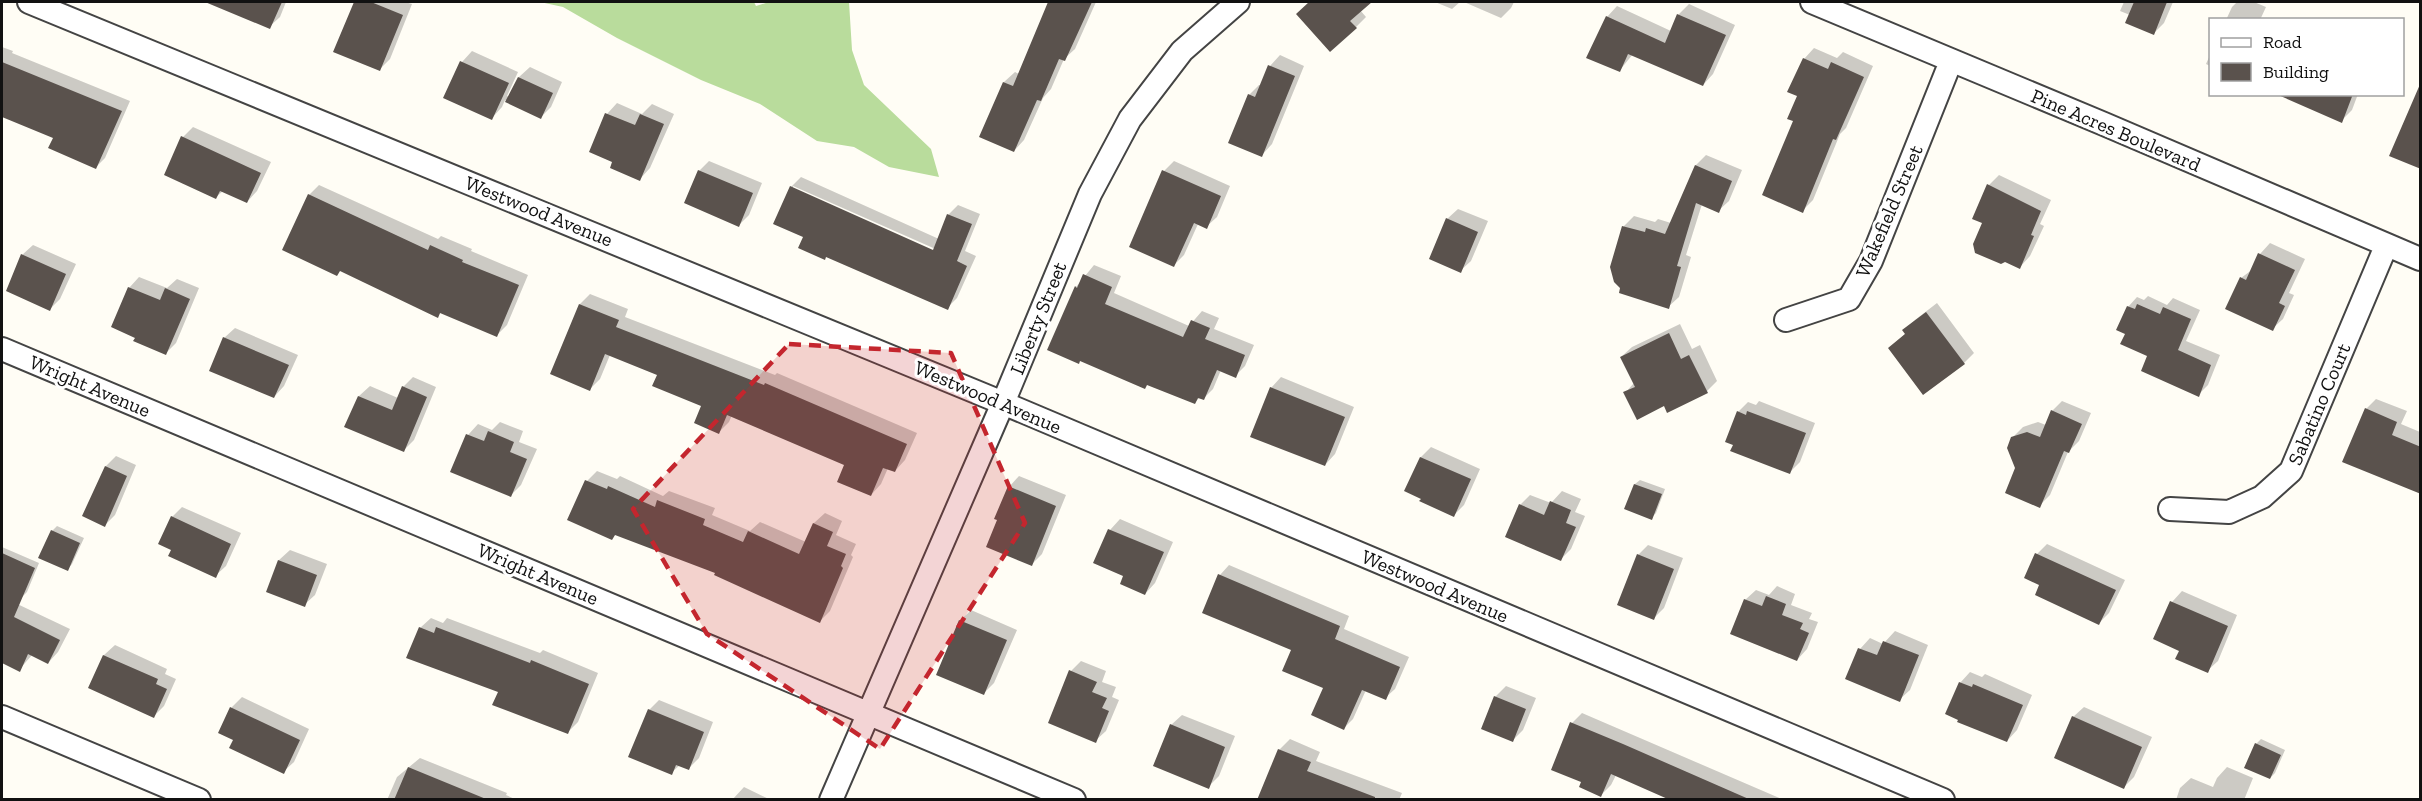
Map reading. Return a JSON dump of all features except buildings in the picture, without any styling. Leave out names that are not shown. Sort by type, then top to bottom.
[{"type":"street","name":"Westwood Avenue","points":[[29,2],[1004,403],[1943,800]]},
{"type":"street","name":"Liberty Street","points":[[831,800],[1004,403],[1090,194],[1130,119],[1182,51],[1238,2]]},
{"type":"street","name":"Pine Acres Boulevard","points":[[1812,2],[2104,123],[2421,260]]},
{"type":"street","name":"Wakefield Street","points":[[1786,320],[1849,299],[1871,261],[1951,61]]},
{"type":"street","name":"Sabatino Court","points":[[2170,509],[2229,512],[2262,497],[2291,471],[2386,246]]},
{"type":"street","name":"Wright Avenue","points":[[2,349],[1074,800]]},
{"type":"street","points":[[2,717],[199,800]]},
{"type":"highlighted area","points":[[789,344],[951,353],[1025,523],[880,749],[707,634],[633,509]]},
{"type":"green space","points":[[540,2],[754,2],[756,6],[769,2],[849,2],[852,50],[864,85],[931,149],[939,177],[889,167],[854,147],[817,141],[760,104],[701,80],[617,38],[563,7]]}]
